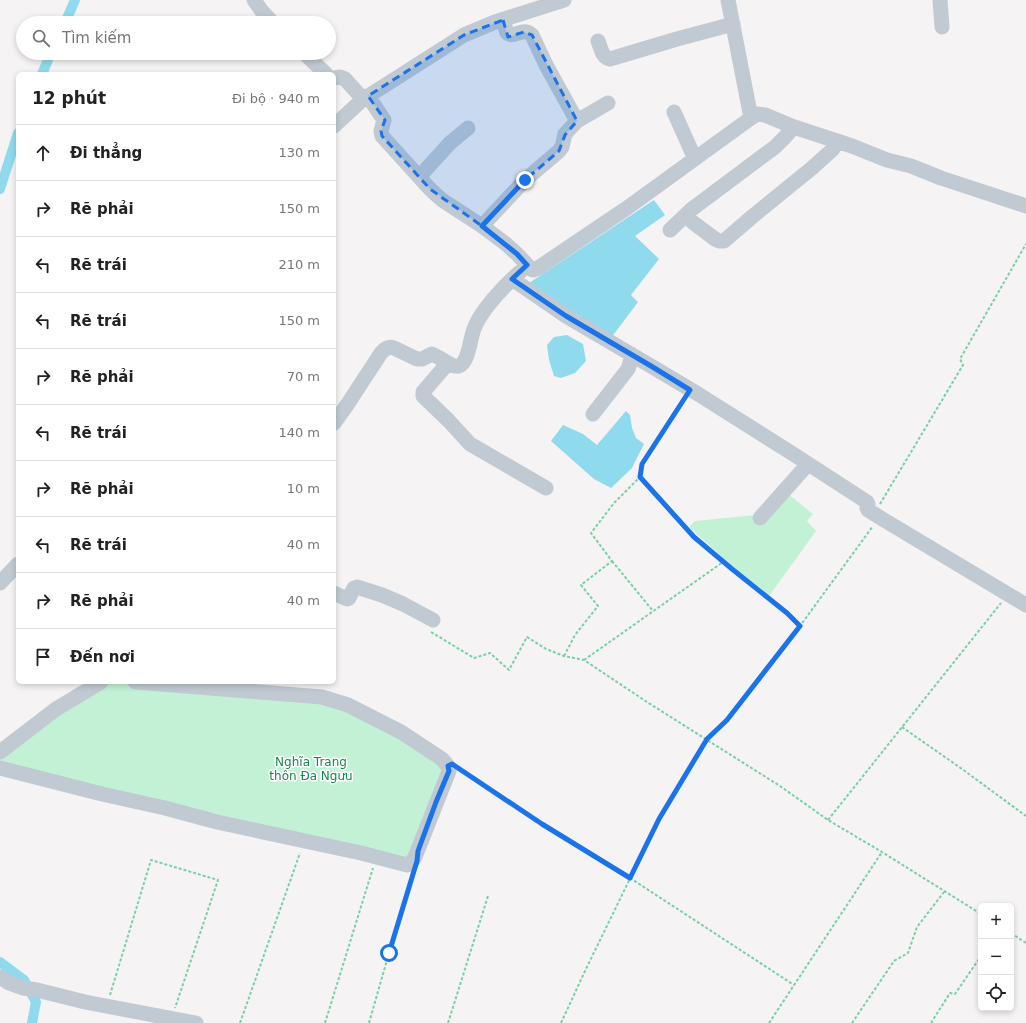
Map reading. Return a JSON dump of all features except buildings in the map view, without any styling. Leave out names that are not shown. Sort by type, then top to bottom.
[{"type":"street","points":[[254,0],[267,16]]},
{"type":"street","points":[[336,124],[366,98],[464,35],[503,20],[564,0]]},
{"type":"street","points":[[728,0],[751,118]]},
{"type":"street","points":[[940,0],[942,27]]},
{"type":"street","points":[[503,20],[509,35],[524,32],[532,35],[546,65],[578,121]]},
{"type":"street","points":[[598,41],[604,56],[610,59],[677,38],[733,24]]},
{"type":"street","points":[[311,60],[324,72]]},
{"type":"street","points":[[336,77],[340,76],[345,79],[366,98],[384,120],[381,131],[382,136],[430,189],[442,200],[482,226],[517,254],[532,270],[538,268],[627,208],[757,114],[838,141],[887,160],[911,166],[941,178],[1026,206]]},
{"type":"street","points":[[482,226],[525,180],[559,151],[562,147],[565,134],[578,121],[608,103]]},
{"type":"street","points":[[674,112],[695,159]]},
{"type":"street","points":[[670,230],[685,216],[775,147],[794,127]]},
{"type":"street","points":[[419,177],[450,143],[468,128]]},
{"type":"street","points":[[685,216],[719,241],[724,240],[812,168],[832,150],[838,141]]},
{"type":"street","points":[[336,420],[381,353],[386,348],[392,347],[417,359],[422,359],[432,354],[457,366],[463,363],[468,353],[471,336],[477,321],[512,279],[527,265]]},
{"type":"street","points":[[512,279],[566,316],[631,354],[790,452],[867,502],[868,510],[1026,605]]},
{"type":"street","points":[[593,414],[628,369],[631,354]]},
{"type":"street","points":[[448,363],[423,392],[423,396],[470,444],[546,488]]},
{"type":"street","points":[[760,518],[808,464]]},
{"type":"street","points":[[0,583],[16,566]]},
{"type":"street","points":[[336,594],[348,599],[354,588],[357,587],[403,604],[430,625]]},
{"type":"street","points":[[0,752],[56,709],[98,684]]},
{"type":"street","points":[[0,768],[217,822],[407,865],[413,861],[449,771],[448,766],[442,759],[401,732],[348,705],[322,697],[160,684]]},
{"type":"street","points":[[0,977],[9,983],[54,995],[196,1023]]},
{"type":"path","points":[[561,1023],[659,819],[707,739],[727,720],[800,626],[877,515],[963,365],[960,359],[1026,244]]},
{"type":"path","points":[[653,612],[591,534],[614,503],[640,477],[642,464],[690,390]]},
{"type":"path","points":[[640,477],[694,537],[787,613],[800,626]]},
{"type":"path","points":[[564,656],[575,635],[598,606],[581,585],[612,561]]},
{"type":"path","points":[[584,660],[724,562]]},
{"type":"path","points":[[828,820],[1008,594]]},
{"type":"path","points":[[430,625],[474,658],[490,653],[509,670],[527,637],[546,649],[564,656],[584,660],[647,702],[780,786],[828,820],[978,912]]},
{"type":"path","points":[[902,727],[1026,816]]},
{"type":"path","points":[[448,766],[452,764],[542,824],[630,878],[794,985]]},
{"type":"path","points":[[240,1023],[304,841]]},
{"type":"path","points":[[770,1023],[882,852]]},
{"type":"path","points":[[325,1023],[376,857]]},
{"type":"path","points":[[106,1006],[150,860],[218,880],[172,1018]]},
{"type":"path","points":[[369,1023],[412,875]]},
{"type":"path","points":[[852,1023],[894,961],[908,953],[917,927],[945,891]]},
{"type":"path","points":[[448,1023],[488,896]]},
{"type":"path","points":[[1014,935],[1026,943]]},
{"type":"path","points":[[931,1023],[950,993],[955,994],[978,960]]},
{"type":"highlighted area","points":[[503,20],[508,37],[524,32],[532,35],[577,121],[565,135],[559,151],[525,180],[482,226],[430,189],[382,136],[381,131],[385,120],[368,96],[464,35]]},
{"type":"green space","points":[[782,489],[813,514],[807,521],[816,531],[769,596],[738,571],[689,527],[695,521],[756,515]]},
{"type":"green space","name":"Nghĩa Trang thôn Đa Ngưu","points":[[99,684],[160,684],[322,697],[446,762],[413,861],[0,767],[0,753]]},
{"type":"water","points":[[654,200],[665,215],[635,236],[659,259],[631,295],[638,302],[611,338],[526,285]]},
{"type":"water","points":[[567,335],[583,344],[586,361],[575,373],[561,378],[554,376],[549,360],[547,345],[554,337]]},
{"type":"water","points":[[626,411],[630,415],[632,428],[636,438],[644,444],[632,468],[611,488],[594,479],[551,441],[563,425],[583,434],[597,445]]},
{"type":"waterway","points":[[68,16],[75,0]]},
{"type":"waterway","points":[[43,72],[48,60]]},
{"type":"waterway","points":[[0,189],[16,139]]},
{"type":"waterway","points":[[0,962],[24,980],[36,1002],[32,1023]]},
{"type":"route","points":[[389,953],[417,861],[418,851],[449,771],[448,766],[452,764],[542,824],[630,878],[659,819],[707,739],[727,720],[800,626],[787,613],[694,537],[640,477],[642,464],[690,390],[566,316],[512,279],[527,265],[506,244],[482,226],[525,180]]}]
